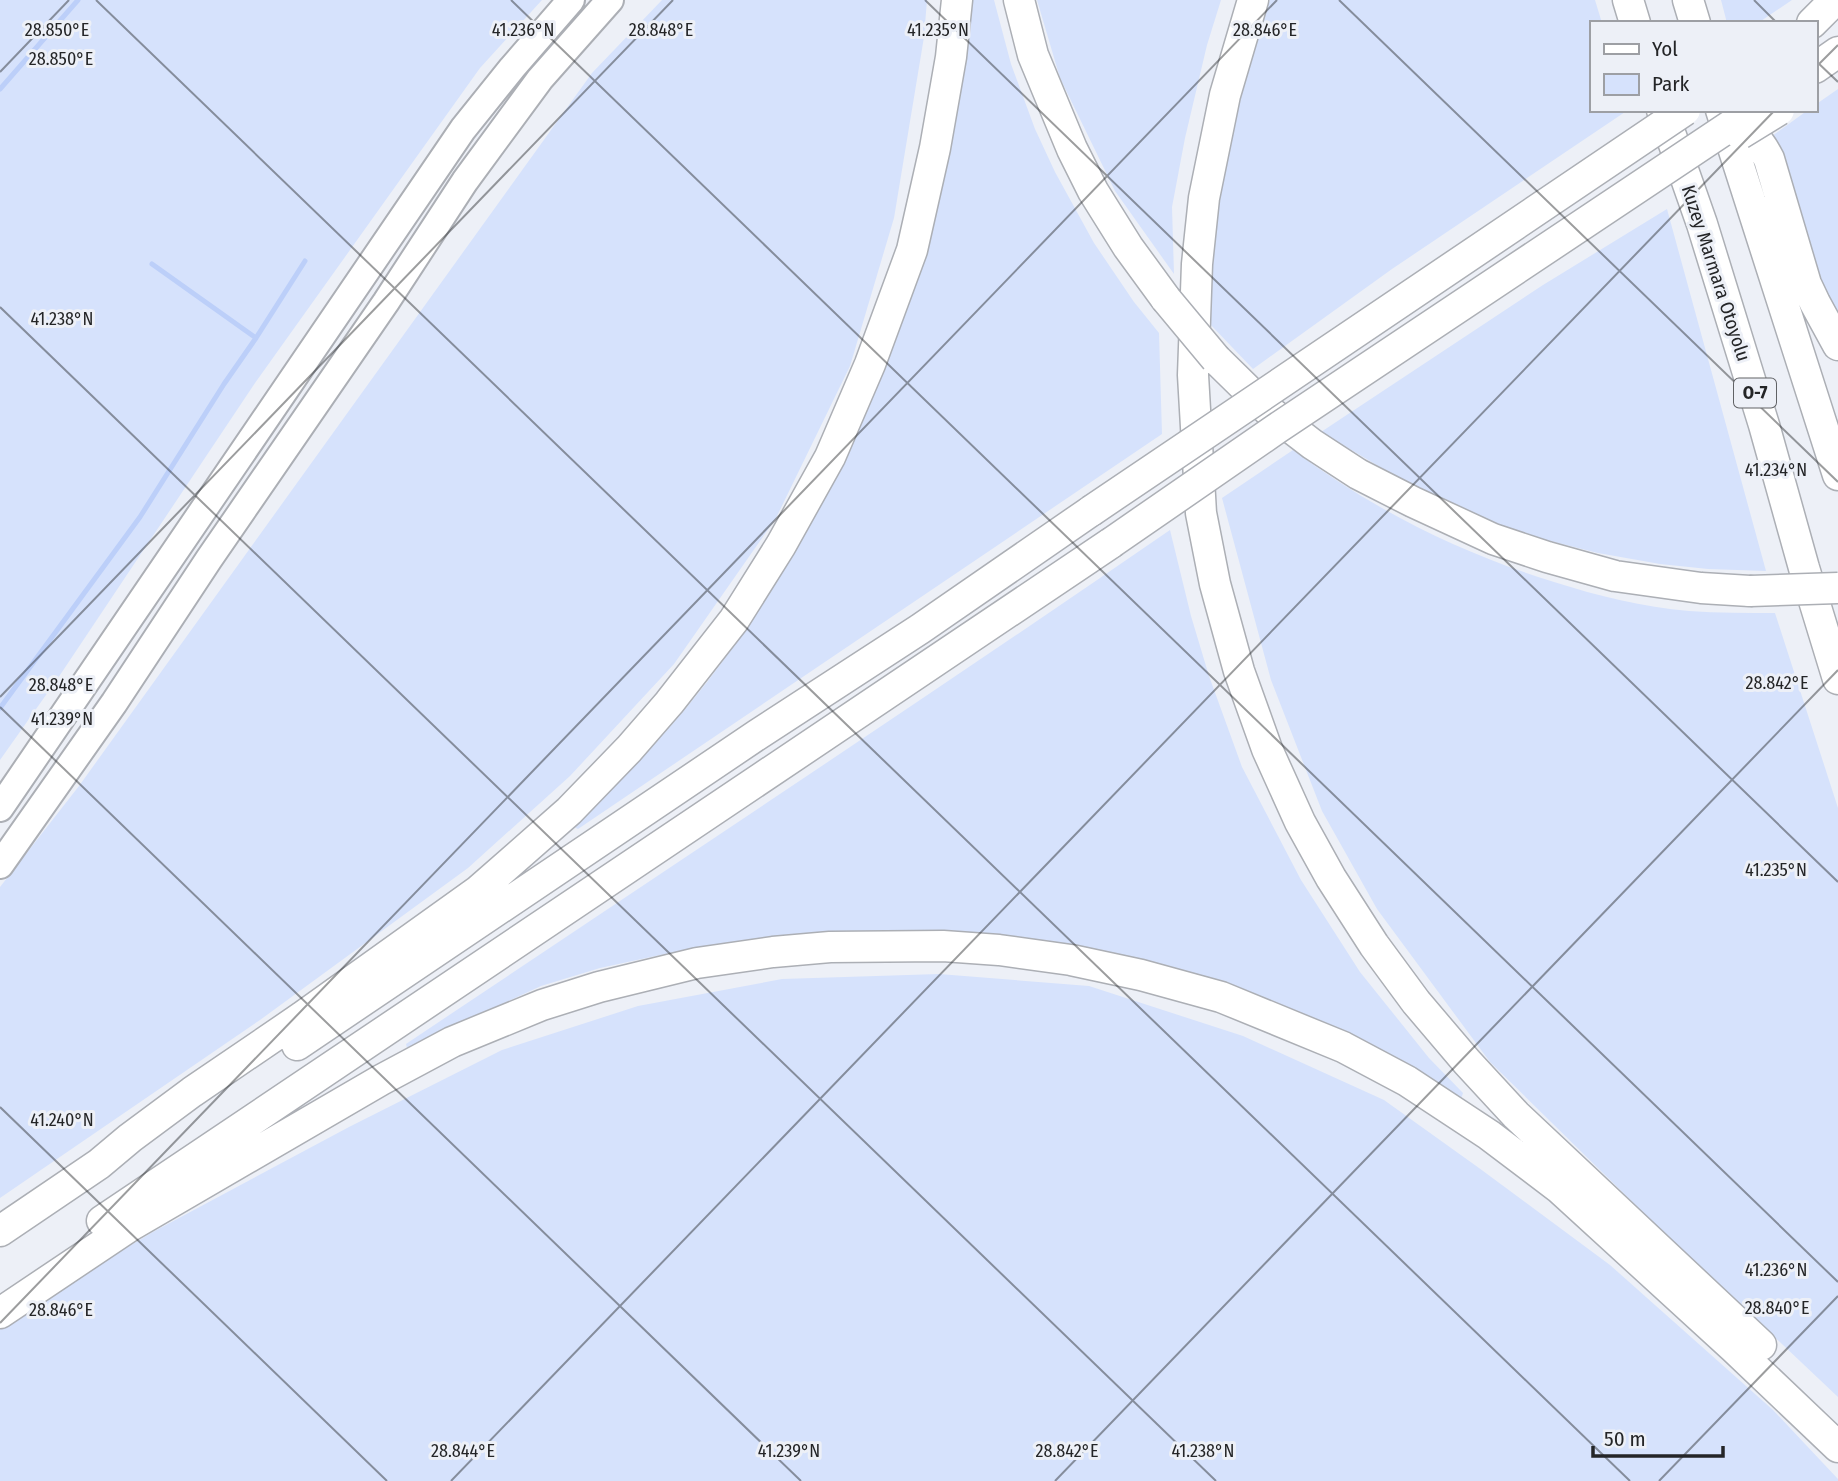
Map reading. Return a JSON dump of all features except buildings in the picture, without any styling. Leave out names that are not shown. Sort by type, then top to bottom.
[{"type":"highway","points":[[0,1231],[99,1164],[191,1092],[302,1017],[478,891],[569,811],[670,703],[734,620],[781,545],[831,457],[870,364],[912,250],[935,148],[951,57],[957,0]]},
{"type":"highway","points":[[1019,0],[1033,55],[1072,149],[1093,191],[1128,247],[1166,299],[1216,359],[1268,410],[1312,444],[1358,474],[1493,539],[1615,576],[1701,588],[1750,591],[1838,588]]},
{"type":"highway","points":[[1253,0],[1225,95],[1204,198],[1197,264],[1193,375],[1202,513],[1215,584],[1239,671],[1267,749],[1300,822],[1331,878],[1374,945],[1416,1002],[1516,1115],[1838,1421]]},
{"type":"highway","points":[[1628,0],[1634,21]]},
{"type":"highway","points":[[1688,0],[1694,21]]},
{"type":"highway","points":[[1708,0],[1709,21]]},
{"type":"highway","points":[[1815,21],[1835,0]]},
{"type":"highway","points":[[1816,21],[1838,7]]},
{"type":"highway","points":[[1817,67],[1838,52]]},
{"type":"highway","points":[[1817,86],[1838,72]]},
{"type":"highway","name":"Kuzey Marmara Otoyolu","points":[[1663,112],[1702,224],[1757,400],[1838,679]]},
{"type":"highway","points":[[99,1164],[162,1136],[920,629],[1682,112]]},
{"type":"highway","points":[[1721,112],[1745,126],[1761,144],[1769,159],[1806,284],[1838,345]]},
{"type":"highway","points":[[1721,112],[1838,475]]},
{"type":"highway","points":[[0,1290],[1111,543],[1276,429],[1751,112]]},
{"type":"highway","points":[[1670,166],[1716,148],[1776,112]]},
{"type":"highway","points":[[0,1313],[130,1226],[381,1080],[452,1042],[542,1005],[599,986],[697,963],[774,952],[889,946],[999,950],[1071,960],[1141,975],[1221,997],[1343,1047],[1407,1081],[1489,1135],[1559,1188],[1724,1338],[1838,1447]]},
{"type":"main road","points":[[0,808],[463,129],[571,0]]},
{"type":"main road","points":[[0,865],[114,703],[465,181],[540,79],[610,0]]},
{"type":"green space","points":[[0,0],[542,0],[480,68],[255,383],[58,678],[0,760]]},
{"type":"green space","points":[[662,0],[927,0],[924,37],[894,218],[850,366],[776,518],[674,664],[570,776],[468,868],[260,1020],[0,1198],[0,887],[79,786],[592,73]]},
{"type":"green space","points":[[971,0],[994,0],[1011,64],[1035,129],[1055,172],[1094,243],[1134,302],[1159,333],[1162,434],[578,829],[575,827],[660,738],[722,662],[786,566],[842,464],[888,359],[928,239],[957,111]]},
{"type":"green space","points":[[1037,0],[1221,0],[1207,45],[1172,207],[1174,274],[1115,191],[1060,78]]},
{"type":"green space","points":[[1270,0],[1595,0],[1601,21],[1590,21],[1590,112],[1625,112],[1392,269],[1253,369],[1208,322],[1212,226],[1236,110]]},
{"type":"green space","points":[[1721,0],[1792,0],[1761,21],[1726,21]]},
{"type":"green space","points":[[1838,89],[1838,331],[1768,139],[1805,112],[1817,112],[1817,104]]},
{"type":"green space","points":[[1667,209],[1766,571],[1660,564],[1598,553],[1518,533],[1464,511],[1407,483],[1321,432],[1543,285]]},
{"type":"green space","points":[[1293,450],[1354,491],[1418,527],[1485,557],[1554,582],[1655,607],[1700,612],[1775,613],[1838,808],[1838,1397],[1659,1228],[1490,1062],[1377,909],[1322,811],[1271,680],[1222,498]]},
{"type":"green space","points":[[1170,530],[1209,676],[1242,767],[1301,880],[1360,972],[1429,1058],[1463,1093],[1456,1103],[1345,1034],[963,939],[867,931],[783,937],[723,945],[600,968],[541,986],[407,1048],[406,1044]]},
{"type":"green space","points":[[939,974],[1089,986],[1243,1036],[1384,1100],[1610,1265],[1773,1410],[1838,1481],[0,1481],[0,1326],[151,1233],[349,1127],[502,1050],[638,1006],[782,979]]},
{"type":"waterway","points":[[0,89],[78,0]]},
{"type":"waterway","points":[[256,338],[305,261]]},
{"type":"waterway","points":[[0,708],[140,517],[256,338],[152,264]]}]
